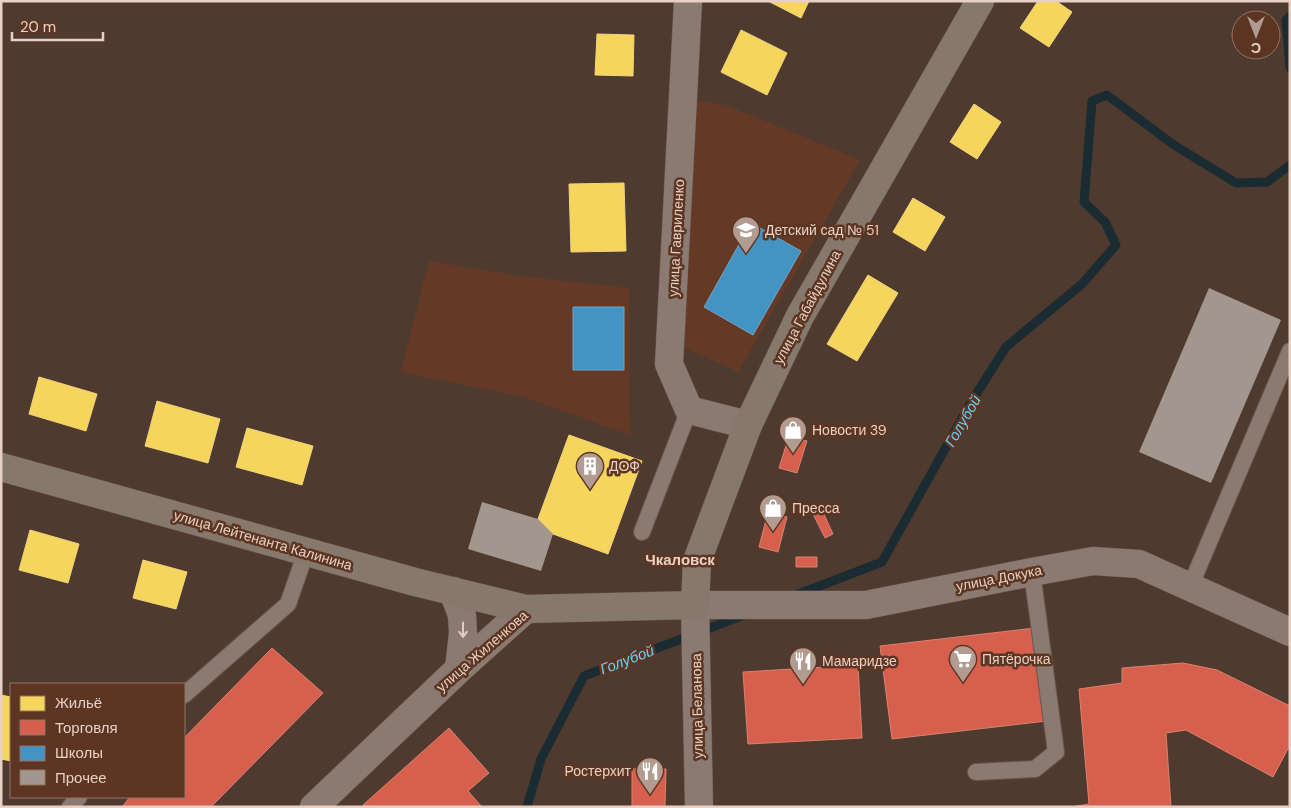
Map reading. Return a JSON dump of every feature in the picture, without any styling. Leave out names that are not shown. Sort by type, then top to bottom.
[{"type":"main road","name":"улица Габайдулина","points":[[695,605],[697,561],[748,425],[800,316],[980,1]]},
{"type":"main road","name":"улица Лейтенанта Калинина","points":[[1,467],[453,592],[526,609]]},
{"type":"main road","name":"улица Жиленкова","points":[[526,609],[695,605]]},
{"type":"street","name":"улица Гавриленко","points":[[688,1],[670,364],[689,410]]},
{"type":"street","points":[[689,410],[748,425]]},
{"type":"street","name":"улица Докука","points":[[695,605],[866,605],[1093,561],[1139,564],[1290,632]]},
{"type":"street","points":[[453,592],[462,615],[463,633],[459,669]]},
{"type":"street","name":"улица Беланова","points":[[695,605],[699,807]]},
{"type":"street","name":"улица Жиленкова","points":[[314,807],[459,669],[526,609]]},
{"type":"lane","points":[[1190,587],[1290,351]]},
{"type":"lane","points":[[642,532],[689,410]]},
{"type":"lane","points":[[185,694],[288,604],[306,552]]},
{"type":"lane","points":[[976,772],[1036,769],[1056,752],[1032,572]]},
{"type":"shaded area","name":"Детский сад № 51","points":[[690,100],[726,105],[860,160],[738,372],[683,347]]},
{"type":"shaded area","points":[[429,261],[520,276],[629,288],[630,435],[524,397],[401,372]]},
{"type":"building: Жильё","points":[[768,1],[809,1],[801,18]]},
{"type":"building: Жильё","points":[[1038,1],[1056,1],[1072,12],[1049,47],[1020,28]]},
{"type":"building: Жильё","points":[[741,30],[787,53],[767,95],[721,72]]},
{"type":"building: Жильё","points":[[597,34],[634,35],[633,76],[595,75]]},
{"type":"building: Жильё","points":[[974,104],[1001,122],[977,159],[950,142]]},
{"type":"building: Жильё","points":[[624,183],[626,251],[571,252],[569,184]]},
{"type":"building: Жильё","points":[[913,198],[945,217],[925,251],[893,232]]},
{"type":"building: Жильё","points":[[868,275],[898,293],[857,361],[827,344]]},
{"type":"building: Жильё","points":[[39,377],[97,394],[86,431],[29,414]]},
{"type":"building: Жильё","points":[[157,401],[220,419],[208,463],[145,446]]},
{"type":"building: Жильё","points":[[247,428],[313,446],[302,485],[236,467]]},
{"type":"building: Жильё","name":"ДОФ","points":[[569,435],[642,461],[608,554],[553,534],[538,519]]},
{"type":"building: Жильё","points":[[30,530],[79,544],[68,583],[19,570]]},
{"type":"building: Жильё","points":[[143,560],[187,572],[176,609],[133,598]]},
{"type":"building: Жильё","points":[[1,695],[10,697],[10,761],[1,759]]},
{"type":"building: Торговля","name":"Новости 39","points":[[789,436],[807,441],[797,473],[779,468]]},
{"type":"building: Торговля","points":[[822,510],[833,534],[825,538],[813,514]]},
{"type":"building: Торговля","name":"Пресса","points":[[768,512],[787,517],[778,552],[759,547]]},
{"type":"building: Торговля","points":[[796,557],[817,557],[817,567],[796,567]]},
{"type":"building: Торговля","points":[[1035,628],[1047,721],[892,739],[880,646]]},
{"type":"building: Торговля","points":[[272,648],[323,693],[211,807],[122,807],[129,798],[185,798],[185,737]]},
{"type":"building: Торговля","points":[[1183,663],[1217,670],[1290,706],[1290,745],[1273,777],[1186,730],[1166,733],[1171,807],[1071,807],[1089,804],[1079,689],[1122,683],[1122,668]]},
{"type":"building: Торговля","points":[[858,665],[862,738],[748,744],[743,672]]},
{"type":"building: Торговля","points":[[449,728],[489,773],[468,791],[482,807],[365,807],[363,805]]},
{"type":"building: Торговля","points":[[632,769],[666,769],[665,807],[632,807]]},
{"type":"building: Школы","points":[[751,223],[801,251],[753,335],[704,307]]},
{"type":"building: Школы","points":[[573,307],[624,307],[624,370],[573,370]]},
{"type":"building: Прочее","points":[[1209,288],[1281,320],[1211,483],[1139,452]]},
{"type":"building: Прочее","points":[[482,502],[538,519],[553,534],[541,571],[468,549]]},
{"type":"waterway","name":"Голубой","points":[[1290,16],[1286,20],[1290,68]]},
{"type":"waterway","name":"Голубой","points":[[796,595],[882,562],[970,404],[1006,347],[1082,284],[1116,245],[1105,222],[1084,202],[1092,101],[1107,95],[1174,145],[1236,183],[1267,182],[1290,165]]},
{"type":"waterway","name":"Голубой","points":[[527,807],[541,759],[584,676],[744,615]]},
{"type":"place","name":"Детский сад № 51","points":[[746,254]]},
{"type":"place","name":"Новости 39","points":[[793,454]]},
{"type":"place","name":"ДОФ","points":[[590,490]]},
{"type":"place","name":"Пресса","points":[[773,532]]},
{"type":"place","name":"Пятёрочка","points":[[963,683]]},
{"type":"place","name":"Мамаридзе","points":[[803,685]]},
{"type":"place","name":"Ростерхит","points":[[650,795]]},
{"type":"district","name":"Чкаловск","points":[[680,560]]}]
